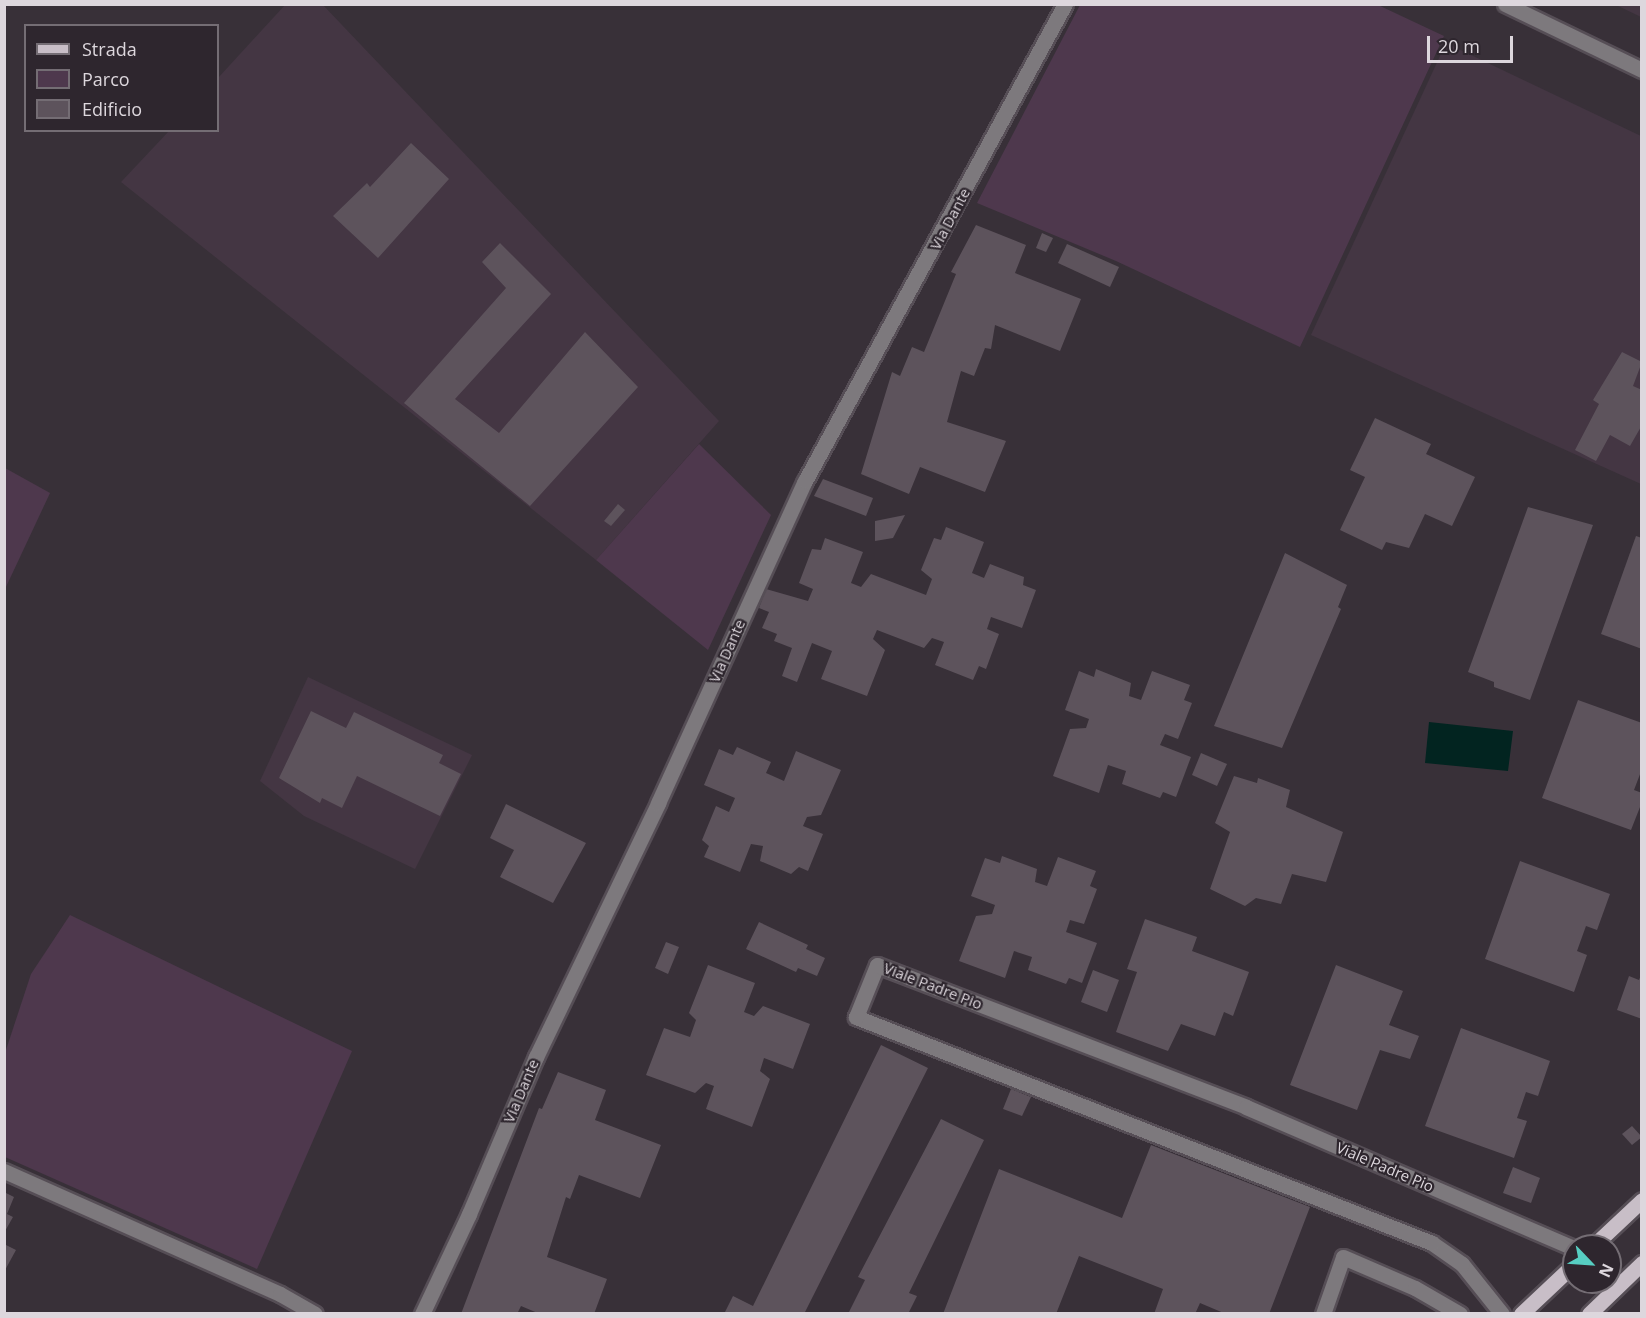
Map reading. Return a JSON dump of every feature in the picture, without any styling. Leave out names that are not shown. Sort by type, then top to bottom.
[{"type":"main road","points":[[1606,1234],[1641,1200]]},
{"type":"main road","points":[[1589,1313],[1641,1263]]},
{"type":"main road","points":[[1521,1314],[1562,1275]]},
{"type":"street","name":"Via Dante","points":[[422,1314],[469,1214],[536,1057],[658,803],[805,481],[1065,4]]},
{"type":"street","points":[[1505,4],[1641,70]]},
{"type":"street","name":"Viale Padre Pio","points":[[1502,1314],[1462,1264],[1432,1243],[856,1017],[877,965],[1246,1107],[1562,1243]]},
{"type":"street","points":[[4,1171],[280,1294],[315,1314]]},
{"type":"street","points":[[1323,1314],[1343,1257],[1415,1288],[1460,1314]]},
{"type":"shaded area","points":[[285,5],[323,5],[719,421],[596,560],[121,182],[168,132],[219,132],[219,77]]},
{"type":"shaded area","points":[[1616,5],[1641,5],[1641,17]]},
{"type":"shaded area","points":[[1446,43],[1641,136],[1641,484],[1311,335]]},
{"type":"shaded area","points":[[308,677],[472,755],[415,869],[304,816],[260,781]]},
{"type":"shaded area","points":[[1429,722],[1513,731],[1508,771],[1425,763]]},
{"type":"green space","points":[[1080,5],[1378,5],[1444,36],[1300,347],[1116,261],[977,203]]},
{"type":"green space","points":[[699,444],[771,515],[708,650],[596,560]]},
{"type":"green space","points":[[5,468],[50,493],[5,589]]},
{"type":"green space","points":[[70,915],[352,1051],[257,1269],[5,1157],[5,1053],[31,974]]},
{"type":"building","points":[[411,143],[449,179],[378,258],[333,216],[367,183],[370,187]]},
{"type":"building","points":[[976,225],[1026,245],[1015,273],[1081,299],[1060,351],[995,325],[991,349],[985,348],[974,376],[961,371],[947,422],[1006,441],[985,492],[920,467],[909,494],[861,474],[892,372],[900,376],[912,347],[924,352],[956,274],[951,272]]},
{"type":"building","points":[[1042,233],[1053,238],[1046,252],[1036,248]]},
{"type":"building","points":[[500,243],[551,294],[455,399],[499,433],[585,332],[638,387],[530,506],[404,403],[506,288],[482,262]]},
{"type":"building","points":[[1067,244],[1119,267],[1110,287],[1058,263]]},
{"type":"building","points":[[1622,352],[1642,362],[1633,386],[1642,390],[1642,425],[1630,446],[1610,435],[1596,461],[1575,450],[1599,404],[1593,400]]},
{"type":"building","points":[[1375,418],[1431,444],[1426,454],[1475,477],[1452,526],[1425,514],[1409,548],[1386,542],[1382,550],[1340,530],[1365,477],[1350,470]]},
{"type":"building","points":[[823,479],[873,498],[866,516],[814,496]]},
{"type":"building","points":[[618,504],[625,510],[611,526],[604,521]]},
{"type":"building","points":[[1528,507],[1593,525],[1530,700],[1494,687],[1494,682],[1468,672]]},
{"type":"building","points":[[905,515],[893,538],[875,541],[875,521]]},
{"type":"building","points":[[946,527],[984,542],[972,573],[984,578],[990,564],[1024,577],[1023,585],[1036,590],[1022,628],[991,617],[987,629],[999,634],[986,669],[979,666],[973,680],[935,665],[944,642],[932,638],[924,648],[877,630],[873,639],[885,650],[867,696],[821,679],[832,651],[812,643],[797,682],[782,676],[792,648],[774,641],[777,634],[762,628],[769,612],[759,608],[766,589],[808,601],[813,589],[799,583],[812,549],[821,550],[825,538],[863,552],[851,583],[861,587],[871,574],[926,595],[932,579],[921,570],[934,538],[941,540]]},
{"type":"building","points":[[1636,536],[1642,538],[1642,649],[1601,634]]},
{"type":"building","points":[[1285,553],[1347,585],[1338,607],[1341,609],[1282,748],[1214,726]]},
{"type":"building","points":[[1096,669],[1131,683],[1129,696],[1141,700],[1152,671],[1190,685],[1184,700],[1192,703],[1178,739],[1165,734],[1160,745],[1191,757],[1176,797],[1163,792],[1160,798],[1122,784],[1126,771],[1108,765],[1099,793],[1053,776],[1070,729],[1086,728],[1089,719],[1065,710],[1079,671],[1094,677]]},
{"type":"building","points":[[1578,700],[1642,723],[1642,769],[1634,790],[1642,793],[1642,802],[1631,830],[1542,798]]},
{"type":"building","points":[[311,711],[346,728],[354,712],[443,755],[439,763],[461,774],[440,816],[357,776],[342,808],[322,798],[320,803],[279,778]]},
{"type":"building","points":[[737,747],[771,762],[766,773],[784,781],[796,751],[841,770],[821,815],[807,817],[803,826],[823,834],[808,871],[799,867],[791,874],[760,861],[763,846],[751,844],[740,872],[704,857],[709,846],[702,840],[716,806],[729,812],[735,798],[704,785],[719,749],[733,755]]},
{"type":"building","points":[[1201,753],[1227,764],[1217,786],[1192,775]]},
{"type":"building","points":[[1234,776],[1257,783],[1258,778],[1290,790],[1286,807],[1343,832],[1326,882],[1292,874],[1281,904],[1256,898],[1245,906],[1210,889],[1230,832],[1215,823]]},
{"type":"building","points":[[506,804],[586,843],[553,903],[500,877],[514,850],[490,838]]},
{"type":"building","points":[[1002,856],[1037,869],[1035,882],[1047,886],[1058,857],[1096,871],[1090,886],[1097,889],[1084,924],[1070,920],[1066,932],[1097,943],[1082,983],[1069,978],[1066,984],[1028,970],[1032,957],[1014,951],[1005,978],[959,961],[976,916],[992,914],[995,905],[971,896],[985,858],[1000,863]]},
{"type":"building","points":[[1520,861],[1610,894],[1597,930],[1586,926],[1577,951],[1587,955],[1574,992],[1485,959]]},
{"type":"building","points":[[1145,919],[1197,937],[1192,951],[1249,972],[1233,1016],[1224,1012],[1215,1036],[1181,1024],[1168,1051],[1116,1032],[1137,972],[1127,969]]},
{"type":"building","points":[[759,922],[808,945],[806,949],[825,958],[817,976],[798,968],[796,972],[746,949]]},
{"type":"building","points":[[666,942],[679,947],[668,974],[655,968]]},
{"type":"building","points":[[708,965],[755,983],[744,1012],[754,1016],[763,1006],[810,1024],[793,1069],[764,1058],[760,1071],[770,1079],[752,1127],[706,1109],[714,1086],[706,1083],[695,1093],[646,1075],[664,1028],[690,1037],[696,1020],[689,1013]]},
{"type":"building","points":[[1336,965],[1403,991],[1389,1025],[1419,1036],[1410,1059],[1380,1050],[1357,1110],[1290,1085]]},
{"type":"building","points":[[1093,970],[1119,980],[1107,1012],[1081,1002]]},
{"type":"building","points":[[1641,975],[1642,1019],[1617,1010],[1629,976],[1639,980]]},
{"type":"building","points":[[1461,1028],[1550,1061],[1538,1096],[1526,1092],[1517,1118],[1527,1121],[1514,1158],[1425,1126]]},
{"type":"building","points":[[881,1045],[928,1068],[804,1314],[724,1314],[733,1296],[753,1306]]},
{"type":"building","points":[[558,1072],[606,1090],[595,1120],[661,1145],[640,1198],[579,1175],[570,1199],[566,1197],[547,1257],[607,1279],[594,1314],[540,1314],[521,1306],[517,1314],[461,1314],[539,1108],[542,1109]]},
{"type":"building","points":[[1011,1089],[1031,1097],[1022,1116],[1003,1109]]},
{"type":"building","points":[[941,1119],[984,1140],[909,1293],[917,1296],[908,1314],[848,1314],[865,1280],[858,1277]]},
{"type":"building","points":[[1632,1126],[1642,1137],[1632,1145],[1622,1134]]},
{"type":"building","points":[[1151,1145],[1310,1207],[1269,1314],[1226,1314],[1200,1303],[1195,1314],[1154,1314],[1163,1289],[1079,1256],[1056,1314],[943,1314],[999,1169],[1122,1218]]},
{"type":"building","points":[[1513,1167],[1540,1178],[1531,1203],[1503,1193]]},
{"type":"building","points":[[4,1192],[14,1197],[7,1214],[13,1217],[4,1233]]},
{"type":"building","points":[[4,1244],[16,1250],[4,1272]]}]
